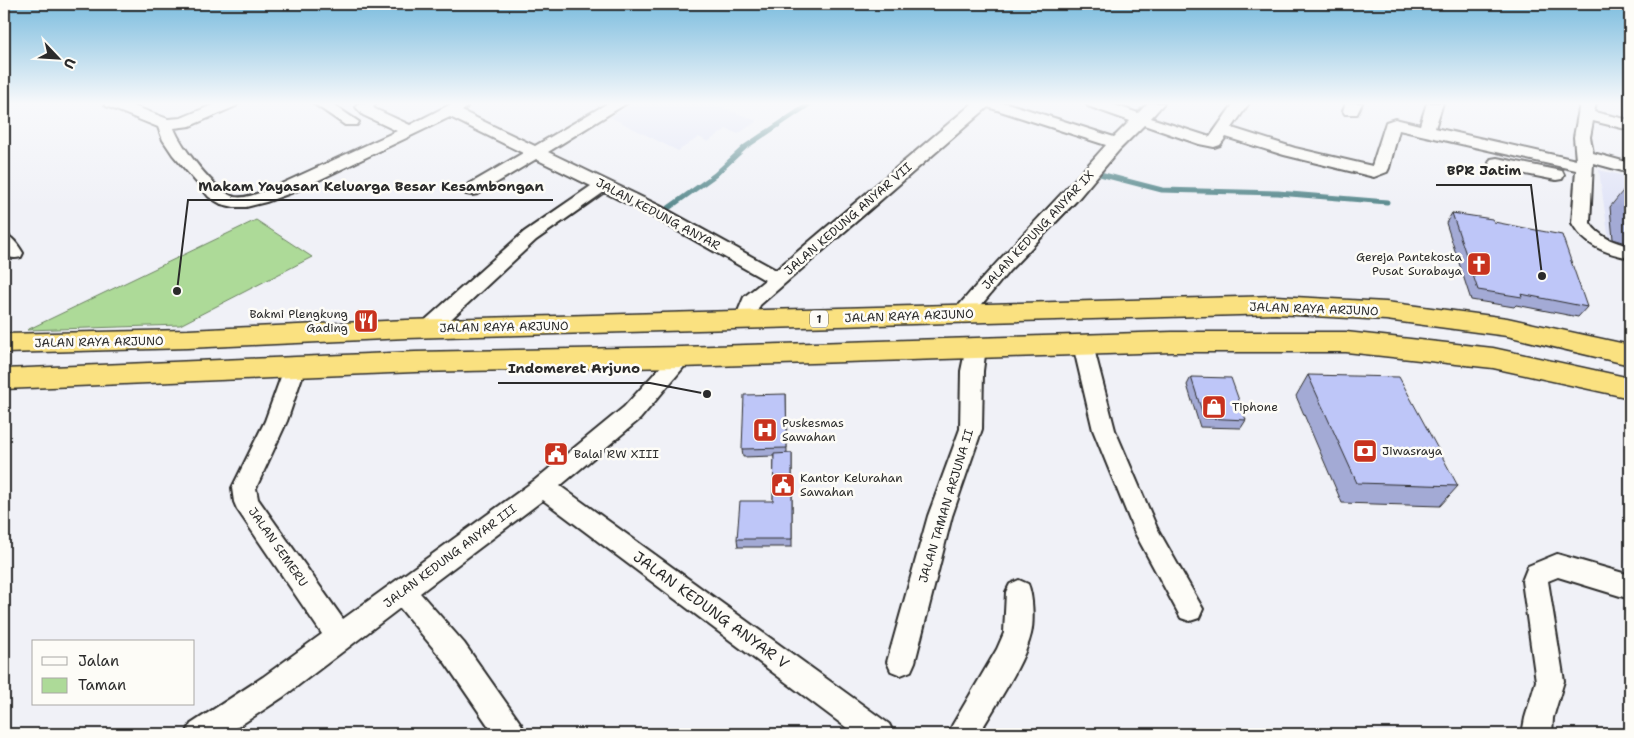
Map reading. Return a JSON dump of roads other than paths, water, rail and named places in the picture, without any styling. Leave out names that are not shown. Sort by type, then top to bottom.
[{"type":"highway","name":"JALAN RAYA ARJUNO","points":[[4,344],[188,339],[429,328],[744,322],[1276,305],[1386,311],[1507,327],[1630,355]]},
{"type":"highway","points":[[373,364],[386,360],[429,328],[436,335],[427,344],[427,348],[438,361]]},
{"type":"highway","points":[[4,379],[438,361],[681,357],[976,347],[1346,342],[1493,358],[1630,388]]},
{"type":"street","points":[[171,137],[191,167],[208,185],[225,199],[232,202],[259,199],[398,137]]},
{"type":"street","name":"JALAN KEDUNG ANYAR","points":[[509,137],[601,186],[660,213],[778,279]]},
{"type":"street","points":[[472,190],[561,137]]},
{"type":"street","name":"JALAN KEDUNG ANYAR VII","points":[[744,322],[751,302],[943,137]]},
{"type":"street","points":[[1099,137],[1117,143]]},
{"type":"street","name":"JALAN KEDUNG ANYAR IX","points":[[962,315],[1002,267],[1071,196],[1123,137]]},
{"type":"street","points":[[1193,137],[1211,143],[1217,137]]},
{"type":"street","points":[[1243,137],[1290,152],[1374,172],[1382,168],[1389,137]]},
{"type":"street","points":[[1457,137],[1584,168]]},
{"type":"street","points":[[1582,137],[1584,168],[1581,224],[1586,233],[1594,240],[1630,252]]},
{"type":"street","points":[[1497,163],[1584,168],[1630,168]]},
{"type":"street","points":[[429,328],[454,307],[476,283],[531,235],[601,186]]},
{"type":"street","points":[[1082,345],[1104,430],[1147,533],[1190,609]]},
{"type":"street","name":"JALAN TAMAN ARJUNA II","points":[[901,662],[940,516],[971,429],[972,371],[976,347]]},
{"type":"street","name":"JALAN KEDUNG ANYAR III","points":[[201,734],[273,687],[543,486],[632,413],[681,357]]},
{"type":"street","name":"JALAN SEMERU","points":[[294,368],[276,421],[244,488],[246,502],[340,638]]},
{"type":"street","name":"JALAN KEDUNG ANYAR V","points":[[543,486],[879,734]]},
{"type":"street","points":[[1537,734],[1539,718],[1550,681],[1535,581],[1537,574],[1557,565],[1630,587]]},
{"type":"street","points":[[402,592],[454,652],[511,734]]},
{"type":"street","points":[[963,734],[1007,658],[1018,634],[1019,592]]},
{"type":"waterway","points":[[660,214],[715,175],[745,147],[759,137]]},
{"type":"waterway","points":[[1098,169],[1096,173],[1162,190],[1278,193],[1387,202]]},
{"type":"place","name":"Gereja Pantekosta Pusat Surabaya","points":[[1479,264]]},
{"type":"place","name":"BPR Jatim","points":[[1542,276]]},
{"type":"place","name":"Makam Yayasan Keluarga Besar Kesambongan","points":[[177,291]]},
{"type":"place","name":"Bakmi Plengkung Gading","points":[[366,321]]},
{"type":"place","name":"Indomeret Arjuno","points":[[707,394]]},
{"type":"place","name":"Tiphone","points":[[1214,407]]},
{"type":"place","name":"Puskesmas Sawahan","points":[[765,430]]},
{"type":"place","name":"Jiwasraya","points":[[1365,451]]},
{"type":"place","name":"Balai RW XIII","points":[[556,454]]},
{"type":"place","name":"Kantor Kelurahan Sawahan","points":[[783,485]]}]
